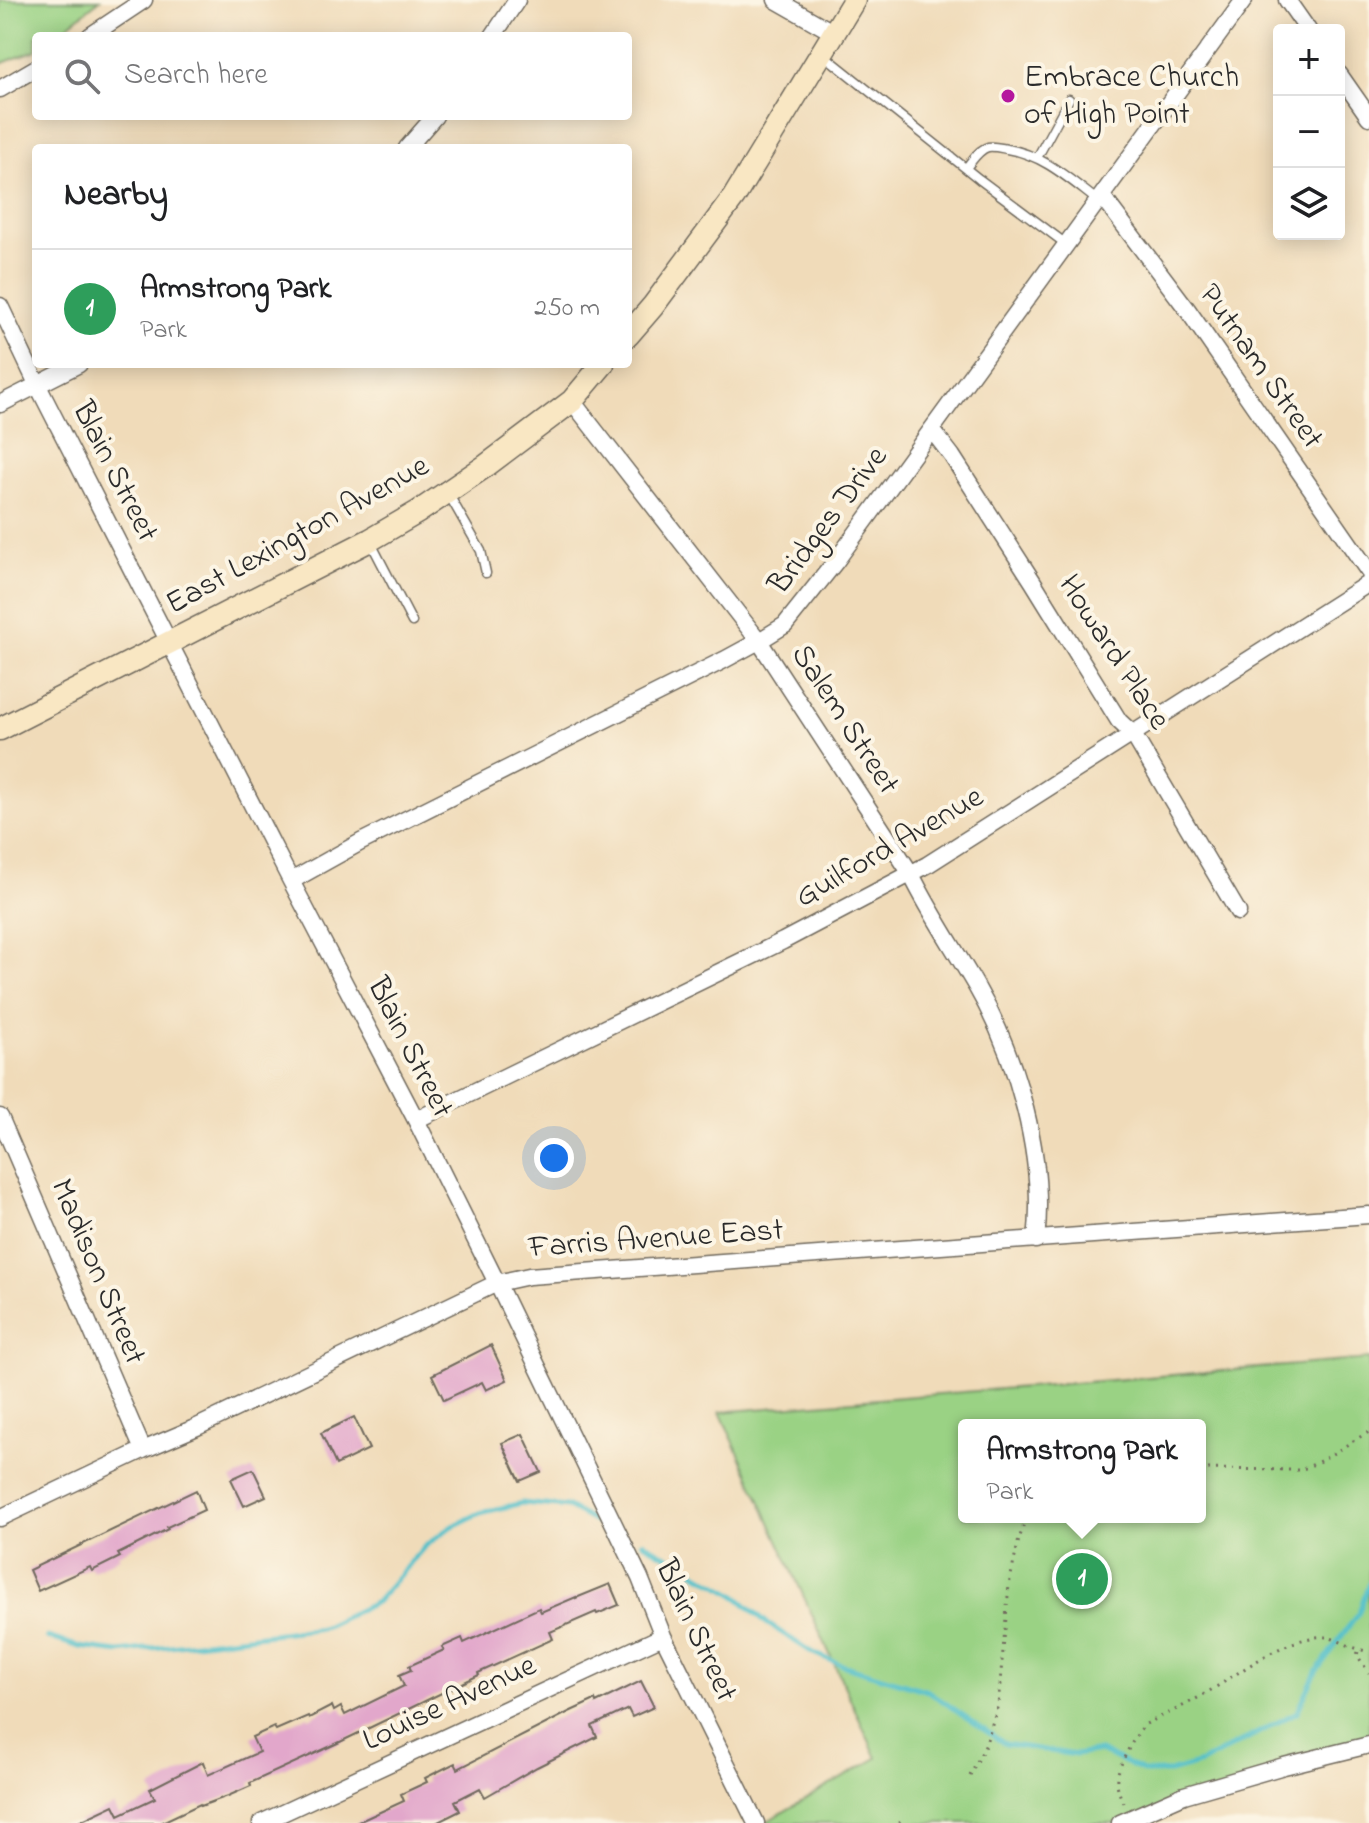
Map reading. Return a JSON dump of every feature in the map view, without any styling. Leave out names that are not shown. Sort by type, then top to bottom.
[{"type":"main road","points":[[632,330],[734,197],[854,0]]},
{"type":"main road","name":"East Lexington Avenue","points":[[0,729],[370,540],[487,465],[572,401],[600,368]]},
{"type":"street","points":[[96,32],[144,0]]},
{"type":"street","points":[[496,32],[517,0]]},
{"type":"street","points":[[776,0],[828,43]]},
{"type":"street","name":"Bridges Drive","points":[[291,881],[361,842],[724,660],[785,625],[836,561],[1244,0]]},
{"type":"street","points":[[1287,0],[1304,24]]},
{"type":"street","points":[[0,89],[32,70]]},
{"type":"street","points":[[1345,83],[1369,117]]},
{"type":"street","points":[[410,144],[432,120]]},
{"type":"street","name":"Putnam Street","points":[[1100,199],[1187,309],[1369,572]]},
{"type":"street","name":"Blain Street","points":[[0,306],[37,384],[416,1120],[756,1823]]},
{"type":"street","points":[[0,404],[71,368]]},
{"type":"street","name":"Salem Street","points":[[572,401],[759,641],[911,874],[926,905],[977,989],[1011,1062],[1035,1153],[1036,1240]]},
{"type":"street","name":"Howard Place","points":[[932,430],[1033,582],[1119,721],[1133,734],[1238,912]]},
{"type":"street","name":"Guilford Avenue","points":[[416,1120],[783,941],[911,874],[1369,583]]},
{"type":"street","name":"Madison Street","points":[[0,1117],[143,1450]]},
{"type":"street","name":"Farris Avenue East","points":[[0,1518],[497,1283],[529,1276],[1369,1215]]},
{"type":"street","name":"Louise Avenue","points":[[261,1823],[663,1636]]},
{"type":"street","points":[[1124,1821],[1184,1795],[1369,1745]]},
{"type":"lane","points":[[828,43],[966,168],[1066,244]]},
{"type":"lane","points":[[1037,158],[1069,99]]},
{"type":"lane","points":[[966,168],[986,148],[1023,152],[1100,199]]},
{"type":"lane","points":[[448,492],[481,551],[486,573]]},
{"type":"lane","points":[[370,540],[412,622]]},
{"type":"path","points":[[1206,1469],[1300,1470],[1369,1432]]},
{"type":"path","points":[[970,1776],[985,1746],[998,1705],[1009,1585],[1024,1523]]},
{"type":"path","points":[[1124,1821],[1117,1774],[1146,1724],[1205,1694],[1286,1646],[1327,1637],[1358,1650],[1369,1651]]},
{"type":"path","points":[[1358,1650],[1357,1655],[1369,1673]]},
{"type":"green space","points":[[0,0],[100,0],[60,32],[32,32],[32,52],[0,64]]},
{"type":"green space","points":[[1369,1359],[1369,1745],[1120,1823],[764,1823],[877,1758],[720,1412]]},
{"type":"building","points":[[491,1345],[507,1380],[486,1390],[482,1382],[444,1400],[432,1375]]},
{"type":"building","points":[[354,1417],[369,1449],[336,1465],[321,1433]]},
{"type":"building","points":[[523,1434],[541,1472],[520,1481],[502,1443]]},
{"type":"building","points":[[253,1469],[266,1496],[244,1506],[231,1479]]},
{"type":"building","points":[[196,1490],[204,1510],[167,1527],[92,1571],[90,1567],[38,1591],[29,1570]]},
{"type":"building","points":[[610,1584],[619,1605],[550,1632],[553,1639],[250,1783],[251,1786],[200,1804],[160,1823],[76,1823],[114,1805],[119,1815],[155,1798],[150,1789],[203,1762],[208,1775],[259,1752],[252,1737],[274,1727],[276,1730],[332,1706],[334,1711],[341,1707],[345,1715],[404,1686],[399,1675],[411,1670],[409,1666],[444,1650],[442,1647],[462,1638],[464,1643],[539,1608],[541,1612]]},
{"type":"building","points":[[641,1681],[654,1707],[632,1717],[628,1709],[592,1726],[597,1737],[485,1797],[480,1788],[455,1801],[460,1811],[436,1823],[356,1823],[404,1801],[401,1794],[427,1782],[425,1778],[455,1763],[458,1769],[569,1712],[595,1700],[596,1703]]},
{"type":"waterway","points":[[47,1637],[80,1647],[119,1652],[322,1628],[376,1602],[424,1547],[449,1528],[480,1513],[522,1503],[568,1507],[599,1524]]},
{"type":"waterway","points":[[642,1542],[735,1595],[768,1624],[813,1653],[928,1691],[1005,1744],[1076,1755],[1100,1751],[1145,1772],[1170,1772],[1201,1763],[1297,1712],[1316,1672],[1359,1612],[1369,1583]]},
{"type":"place","name":"Embrace Church of High Point","points":[[1008,96]]},
{"type":"place","name":"Armstrong Park","points":[[1082,1579]]}]
